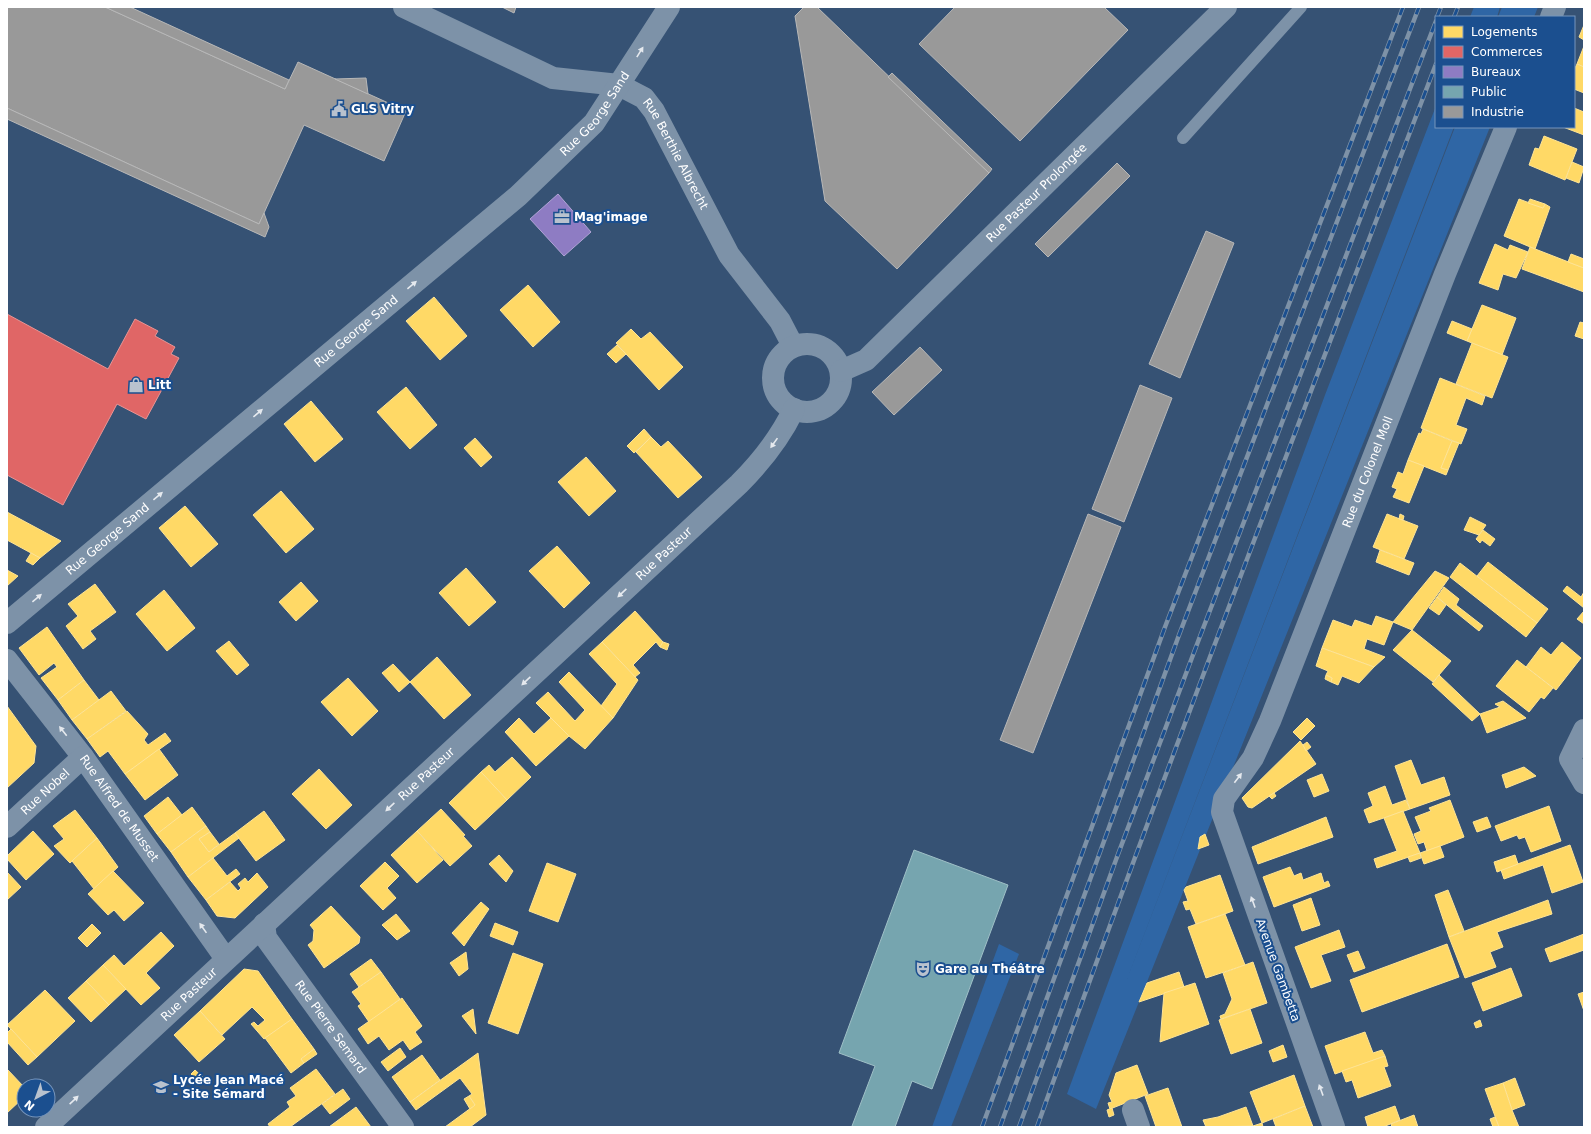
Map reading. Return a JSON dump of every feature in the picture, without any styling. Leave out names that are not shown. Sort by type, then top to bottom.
[{"type":"street","name":"Rue Berthie Albrecht","points":[[404,7],[553,78],[619,85],[644,98],[654,111],[729,255],[780,321],[793,346]]},
{"type":"street","name":"Rue George Sand","points":[[7,623],[518,196],[594,123],[669,7]]},
{"type":"street","name":"Rue Pasteur Prolongée","points":[[841,371],[866,360],[1226,7]]},
{"type":"street","name":"Rue du Colonel Moll","points":[[1222,812],[1224,800],[1253,758],[1270,721],[1445,274],[1506,128]]},
{"type":"street","points":[[802,344],[819,345],[829,351],[838,363],[841,371],[839,391],[832,401],[823,409],[817,411],[805,412],[786,405],[778,396],[773,380],[775,364],[778,359],[793,346],[802,344]]},
{"type":"street","name":"Rue Pasteur","points":[[46,1127],[739,484],[760,462],[786,425],[794,409]]},
{"type":"street","name":"Rue Alfred de Musset","points":[[7,660],[83,757],[226,959]]},
{"type":"street","points":[[1584,730],[1570,759],[1584,783]]},
{"type":"street","name":"Rue Nobel","points":[[7,827],[83,757]]},
{"type":"street","name":"Avenue Gambetta","points":[[1222,812],[1334,1127]]},
{"type":"street","name":"Rue Pierre Semard","points":[[264,924],[266,938],[403,1127]]},
{"type":"lane","points":[[1183,138],[1301,7]]},
{"type":"shaded area","points":[[1474,7],[1500,7],[1497,16],[1470,16]]},
{"type":"shaded area","points":[[1502,7],[1538,7],[1534,16],[1498,16]]},
{"type":"shaded area","points":[[1435,109],[1435,128],[1454,128],[1122,992],[1455,128],[1490,128],[1096,1109],[1067,1094],[1325,395]]},
{"type":"shaded area","points":[[999,944],[1019,954],[951,1127],[932,1127]]},
{"type":"building: Logements","points":[[1584,25],[1584,40],[1579,37]]},
{"type":"building: Logements","points":[[1584,46],[1584,67],[1577,64]]},
{"type":"building: Logements","points":[[1577,64],[1584,67],[1584,93],[1575,89],[1575,68]]},
{"type":"building: Logements","points":[[1575,108],[1584,112],[1584,135],[1566,128],[1575,128]]},
{"type":"building: Logements","points":[[1544,136],[1577,149],[1565,180],[1529,165],[1535,148],[1539,149]]},
{"type":"building: Logements","points":[[1572,162],[1584,167],[1579,183],[1566,178]]},
{"type":"building: Logements","points":[[1519,199],[1543,208],[1545,204],[1550,207],[1535,249],[1504,236]]},
{"type":"building: Logements","points":[[1530,199],[1545,204],[1543,208],[1528,203]]},
{"type":"building: Logements","points":[[1495,244],[1508,250],[1510,245],[1528,252],[1516,278],[1503,274],[1498,290],[1479,283]]},
{"type":"building: Logements","points":[[1530,247],[1584,268],[1584,292],[1522,269]]},
{"type":"building: Logements","points":[[1571,254],[1584,259],[1584,268],[1568,262]]},
{"type":"building: Logements","points":[[528,285],[560,322],[533,347],[500,310]]},
{"type":"building: Logements","points":[[434,297],[467,336],[440,360],[406,321]]},
{"type":"building: Logements","points":[[1482,305],[1516,318],[1502,355],[1467,341]]},
{"type":"building: Logements","points":[[1452,321],[1472,329],[1467,341],[1447,333]]},
{"type":"building: Logements","points":[[1580,322],[1584,323],[1584,339],[1575,336]]},
{"type":"building: Logements","points":[[631,329],[641,339],[650,332],[683,367],[659,390],[616,343]]},
{"type":"building: Logements","points":[[1472,343],[1508,357],[1492,398],[1456,384]]},
{"type":"building: Logements","points":[[617,345],[626,354],[616,363],[607,354]]},
{"type":"building: Logements","points":[[1440,378],[1485,396],[1482,405],[1466,398],[1456,425],[1467,429],[1461,444],[1421,428]]},
{"type":"building: Logements","points":[[406,387],[437,425],[410,449],[377,412]]},
{"type":"building: Logements","points":[[311,401],[343,439],[315,462],[284,424]]},
{"type":"building: Logements","points":[[644,429],[651,437],[634,453],[627,446]]},
{"type":"building: Logements","points":[[1423,429],[1452,441],[1441,468],[1448,470],[1446,475],[1408,460],[1419,433],[1421,434]]},
{"type":"building: Logements","points":[[651,437],[661,447],[668,441],[702,477],[678,498],[636,452]]},
{"type":"building: Logements","points":[[475,438],[492,457],[481,467],[464,448]]},
{"type":"building: Logements","points":[[1452,441],[1459,443],[1448,470],[1441,468]]},
{"type":"building: Logements","points":[[586,457],[616,491],[589,516],[558,482]]},
{"type":"building: Logements","points":[[1408,460],[1424,466],[1409,503],[1393,497],[1397,489],[1392,487],[1398,472],[1403,474]]},
{"type":"building: Logements","points":[[281,491],[314,529],[286,553],[253,515]]},
{"type":"building: Logements","points":[[185,506],[218,544],[191,567],[159,528]]},
{"type":"building: Logements","points":[[7,512],[61,541],[40,558],[7,540]]},
{"type":"building: Logements","points":[[1387,514],[1418,526],[1404,559],[1373,547]]},
{"type":"building: Logements","points":[[1400,514],[1404,516],[1403,520],[1399,519]]},
{"type":"building: Logements","points":[[1470,517],[1486,525],[1479,535],[1464,530]]},
{"type":"building: Logements","points":[[1483,530],[1495,539],[1490,546],[1482,540],[1480,543],[1476,539]]},
{"type":"building: Logements","points":[[557,546],[590,583],[564,608],[529,571]]},
{"type":"building: Logements","points":[[1380,550],[1414,563],[1409,575],[1376,562]]},
{"type":"building: Logements","points":[[31,553],[40,558],[33,565],[26,561]]},
{"type":"building: Logements","points":[[1488,562],[1548,609],[1537,623],[1477,576]]},
{"type":"building: Logements","points":[[1460,563],[1537,623],[1526,637],[1450,577]]},
{"type":"building: Logements","points":[[466,568],[496,602],[469,626],[439,593]]},
{"type":"building: Logements","points":[[7,570],[18,576],[7,586]]},
{"type":"building: Logements","points":[[1435,571],[1449,578],[1412,630],[1393,622]]},
{"type":"building: Logements","points":[[301,582],[318,601],[296,621],[279,602]]},
{"type":"building: Logements","points":[[95,584],[116,612],[90,631],[96,639],[83,649],[66,626],[78,616],[68,604]]},
{"type":"building: Logements","points":[[1567,586],[1581,597],[1584,592],[1584,608],[1563,591]]},
{"type":"building: Logements","points":[[1444,587],[1459,599],[1456,605],[1483,626],[1479,631],[1437,597]]},
{"type":"building: Logements","points":[[164,590],[195,628],[167,651],[136,614]]},
{"type":"building: Logements","points":[[1437,597],[1446,605],[1439,615],[1429,608]]},
{"type":"building: Logements","points":[[635,611],[663,642],[660,647],[656,642],[633,665],[640,673],[635,677],[602,642]]},
{"type":"building: Logements","points":[[1584,611],[1584,624],[1577,619]]},
{"type":"building: Logements","points":[[1376,616],[1393,622],[1384,645],[1367,639],[1364,649],[1385,657],[1374,667],[1322,648],[1333,620],[1352,627],[1355,620],[1372,626]]},
{"type":"building: Logements","points":[[47,627],[84,680],[58,700],[41,678],[57,667],[54,663],[39,675],[19,648]]},
{"type":"building: Logements","points":[[1412,630],[1451,661],[1433,682],[1393,650]]},
{"type":"building: Logements","points":[[229,641],[249,665],[237,675],[216,651]]},
{"type":"building: Logements","points":[[602,642],[638,680],[613,718],[601,706],[617,684],[589,654]]},
{"type":"building: Logements","points":[[663,642],[669,644],[667,650],[660,647]]},
{"type":"building: Logements","points":[[1562,642],[1581,658],[1556,690],[1526,667],[1541,647],[1551,655]]},
{"type":"building: Logements","points":[[1322,648],[1374,667],[1359,683],[1342,676],[1338,685],[1331,682],[1332,678],[1326,675],[1328,671],[1316,666]]},
{"type":"building: Logements","points":[[437,657],[471,695],[444,719],[410,682]]},
{"type":"building: Logements","points":[[1517,660],[1553,688],[1544,699],[1541,697],[1529,712],[1496,686]]},
{"type":"building: Logements","points":[[393,664],[410,682],[399,692],[382,673]]},
{"type":"building: Logements","points":[[569,672],[613,718],[585,749],[569,736],[536,703],[548,692],[575,721],[585,710],[559,682]]},
{"type":"building: Logements","points":[[1326,675],[1332,678],[1331,682],[1325,679]]},
{"type":"building: Logements","points":[[1439,675],[1480,714],[1472,721],[1432,684]]},
{"type":"building: Logements","points":[[348,678],[378,711],[352,736],[321,702]]},
{"type":"building: Logements","points":[[84,680],[99,700],[72,720],[58,700]]},
{"type":"building: Logements","points":[[111,691],[126,711],[87,739],[72,720]]},
{"type":"building: Logements","points":[[1503,701],[1526,718],[1487,733],[1480,714],[1500,707],[1495,704]]},
{"type":"building: Logements","points":[[7,706],[36,746],[34,763],[7,788]]},
{"type":"building: Logements","points":[[127,711],[148,734],[144,740],[148,745],[165,733],[171,741],[125,774],[108,751],[100,757],[87,739]]},
{"type":"building: Logements","points":[[519,718],[534,734],[551,718],[569,736],[536,766],[505,732]]},
{"type":"building: Logements","points":[[1307,718],[1315,726],[1301,740],[1293,732]]},
{"type":"building: Logements","points":[[1300,741],[1316,764],[1252,808],[1248,807],[1242,798]]},
{"type":"building: Logements","points":[[1307,742],[1311,747],[1306,751],[1303,745]]},
{"type":"building: Logements","points":[[159,749],[178,775],[145,800],[125,774]]},
{"type":"building: Logements","points":[[512,757],[531,777],[507,800],[481,772],[489,765],[495,772]]},
{"type":"building: Logements","points":[[1411,760],[1421,785],[1444,777],[1450,795],[1410,809],[1395,766]]},
{"type":"building: Logements","points":[[1524,767],[1536,776],[1506,788],[1502,775]]},
{"type":"building: Logements","points":[[319,769],[352,805],[326,829],[292,794]]},
{"type":"building: Logements","points":[[481,772],[507,800],[475,830],[449,803]]},
{"type":"building: Logements","points":[[1322,774],[1329,791],[1314,797],[1307,780]]},
{"type":"building: Logements","points":[[1385,786],[1392,805],[1406,800],[1410,809],[1369,823],[1364,810],[1373,806],[1368,793]]},
{"type":"building: Logements","points":[[1274,793],[1276,796],[1272,799],[1269,796]]},
{"type":"building: Logements","points":[[168,797],[182,815],[157,834],[144,816]]},
{"type":"building: Logements","points":[[1450,800],[1464,837],[1427,851],[1424,842],[1418,844],[1414,834],[1421,831],[1415,817],[1431,811],[1429,808]]},
{"type":"building: Logements","points":[[1549,806],[1561,841],[1531,852],[1525,837],[1519,839],[1517,835],[1501,841],[1495,826]]},
{"type":"building: Logements","points":[[192,807],[206,826],[171,852],[157,834]]},
{"type":"building: Logements","points":[[441,809],[465,835],[463,836],[472,846],[450,866],[417,831]]},
{"type":"building: Logements","points":[[75,810],[97,838],[70,863],[54,846],[64,839],[53,826]]},
{"type":"building: Logements","points":[[264,811],[285,840],[256,861],[235,833]]},
{"type":"building: Logements","points":[[1403,811],[1420,853],[1377,868],[1374,859],[1397,851],[1384,818]]},
{"type":"building: Logements","points":[[1326,817],[1333,837],[1258,864],[1252,847]]},
{"type":"building: Logements","points":[[1487,817],[1491,827],[1477,832],[1473,822]]},
{"type":"building: Logements","points":[[206,826],[210,832],[199,839],[209,852],[235,833],[239,838],[188,877],[171,852]]},
{"type":"building: Logements","points":[[33,831],[54,854],[26,880],[7,859],[7,856]]},
{"type":"building: Logements","points":[[417,831],[443,860],[417,883],[391,855]]},
{"type":"building: Logements","points":[[210,832],[219,844],[209,852],[199,839]]},
{"type":"building: Logements","points":[[1205,834],[1209,845],[1198,849],[1200,837]]},
{"type":"building: Logements","points":[[97,838],[118,867],[94,889],[72,861]]},
{"type":"building: Logements","points":[[1570,845],[1583,882],[1552,893],[1543,865],[1504,879],[1501,870]]},
{"type":"building: Logements","points":[[1440,846],[1444,857],[1424,864],[1420,853]]},
{"type":"building: Logements","points":[[1420,853],[1421,858],[1410,862],[1408,857]]},
{"type":"building: Logements","points":[[499,855],[513,871],[506,882],[489,864]]},
{"type":"building: Logements","points":[[1515,855],[1518,864],[1497,872],[1494,862]]},
{"type":"building: Logements","points":[[213,858],[227,876],[236,869],[240,874],[206,900],[188,877]]},
{"type":"building: Logements","points":[[385,862],[399,876],[387,888],[396,898],[383,910],[360,886]]},
{"type":"building: Logements","points":[[547,863],[576,874],[558,922],[529,911]]},
{"type":"building: Logements","points":[[1290,867],[1294,876],[1301,873],[1303,880],[1321,873],[1324,883],[1328,881],[1330,886],[1274,907],[1263,877]]},
{"type":"building: Logements","points":[[113,871],[144,903],[124,921],[114,910],[108,915],[88,894]]},
{"type":"building: Logements","points":[[7,872],[21,887],[7,900]]},
{"type":"building: Logements","points":[[257,873],[268,887],[235,918],[217,916],[206,900],[230,882],[238,891],[241,888],[238,884],[245,878],[248,882]]},
{"type":"building: Logements","points":[[1220,875],[1233,911],[1196,924],[1190,909],[1186,910],[1183,902],[1188,901],[1184,890],[1186,887]]},
{"type":"building: Logements","points":[[1448,890],[1464,931],[1449,937],[1435,895]]},
{"type":"building: Logements","points":[[1311,898],[1320,925],[1302,931],[1293,905]]},
{"type":"building: Logements","points":[[1548,900],[1552,914],[1497,932],[1503,947],[1490,952],[1496,967],[1465,978],[1449,937]]},
{"type":"building: Logements","points":[[481,902],[489,909],[464,946],[452,933]]},
{"type":"building: Logements","points":[[331,906],[360,937],[359,943],[324,968],[308,945],[313,941],[314,930],[310,925]]},
{"type":"building: Logements","points":[[396,914],[410,931],[397,940],[382,925]]},
{"type":"building: Logements","points":[[1225,914],[1245,965],[1206,978],[1188,927]]},
{"type":"building: Logements","points":[[495,923],[518,932],[513,945],[490,936]]},
{"type":"building: Logements","points":[[92,924],[101,933],[87,947],[78,938]]},
{"type":"building: Logements","points":[[1339,930],[1345,947],[1321,955],[1331,981],[1311,988],[1295,947]]},
{"type":"building: Logements","points":[[161,932],[174,946],[146,973],[160,988],[141,1005],[103,965],[114,955],[124,966]]},
{"type":"building: Logements","points":[[1584,934],[1584,950],[1550,962],[1545,949]]},
{"type":"building: Logements","points":[[1447,944],[1459,977],[1362,1012],[1350,980]]},
{"type":"building: Logements","points":[[1358,951],[1365,968],[1354,972],[1347,955]]},
{"type":"building: Logements","points":[[466,952],[468,969],[459,976],[450,963]]},
{"type":"building: Logements","points":[[513,953],[543,964],[518,1034],[488,1023]]},
{"type":"building: Logements","points":[[371,959],[381,972],[359,987],[350,974]]},
{"type":"building: Logements","points":[[1253,962],[1267,1003],[1221,1019],[1220,1016],[1225,1014],[1232,999],[1223,973]]},
{"type":"building: Logements","points":[[103,965],[126,989],[109,1005],[86,981]]},
{"type":"building: Logements","points":[[1511,968],[1522,996],[1483,1011],[1472,983]]},
{"type":"building: Logements","points":[[244,969],[258,971],[292,1019],[264,1039],[251,1024],[254,1022],[258,1026],[265,1020],[252,1007],[222,1035],[200,1011]]},
{"type":"building: Logements","points":[[381,972],[400,999],[369,1022],[358,1006],[361,1004],[352,992]]},
{"type":"building: Logements","points":[[1179,972],[1184,987],[1139,1002],[1147,983]]},
{"type":"building: Logements","points":[[86,981],[109,1005],[91,1022],[68,998]]},
{"type":"building: Logements","points":[[1195,983],[1209,1024],[1160,1042],[1164,993]]},
{"type":"building: Logements","points":[[45,990],[75,1021],[37,1057],[7,1025]]},
{"type":"building: Logements","points":[[1584,992],[1584,1011],[1578,994]]},
{"type":"building: Logements","points":[[402,998],[422,1026],[415,1032],[422,1042],[410,1050],[403,1040],[389,1050],[379,1036],[368,1044],[358,1029]]},
{"type":"building: Logements","points":[[473,1009],[476,1034],[462,1016]]},
{"type":"building: Logements","points":[[1250,1009],[1262,1043],[1231,1054],[1219,1020]]},
{"type":"building: Logements","points":[[200,1011],[225,1039],[199,1062],[174,1035]]},
{"type":"building: Logements","points":[[292,1019],[314,1049],[301,1059],[304,1063],[291,1073],[265,1038]]},
{"type":"building: Logements","points":[[1480,1020],[1482,1026],[1476,1028],[1474,1023]]},
{"type":"building: Logements","points":[[11,1029],[37,1057],[28,1065],[7,1042],[7,1033]]},
{"type":"building: Logements","points":[[1365,1032],[1373,1053],[1382,1050],[1385,1056],[1335,1074],[1325,1046]]},
{"type":"building: Logements","points":[[1283,1045],[1287,1057],[1273,1062],[1269,1051]]},
{"type":"building: Logements","points":[[400,1048],[406,1057],[388,1071],[381,1062]]},
{"type":"building: Logements","points":[[314,1049],[317,1054],[304,1063],[301,1059]]},
{"type":"building: Logements","points":[[478,1053],[486,1115],[470,1127],[445,1127],[475,1105],[469,1096],[472,1094],[460,1078],[416,1110],[410,1102]]},
{"type":"building: Logements","points":[[422,1055],[440,1080],[410,1102],[392,1077]]},
{"type":"building: Logements","points":[[1385,1056],[1388,1066],[1384,1067],[1391,1086],[1358,1098],[1352,1080],[1346,1082],[1342,1071]]},
{"type":"building: Logements","points":[[1137,1065],[1148,1094],[1110,1109],[1108,1103],[1112,1102],[1109,1095],[1116,1073]]},
{"type":"building: Logements","points":[[7,1069],[16,1079],[16,1105],[7,1113]]},
{"type":"building: Logements","points":[[316,1069],[335,1094],[290,1127],[270,1127],[268,1124],[290,1107],[287,1102],[296,1096],[290,1088]]},
{"type":"building: Logements","points":[[195,1070],[207,1081],[202,1084],[191,1074]]},
{"type":"building: Logements","points":[[1294,1075],[1305,1106],[1262,1123],[1250,1092]]},
{"type":"building: Logements","points":[[1515,1078],[1525,1105],[1512,1110],[1503,1083]]},
{"type":"building: Logements","points":[[1503,1083],[1519,1127],[1499,1127],[1485,1089]]},
{"type":"building: Logements","points":[[1168,1088],[1182,1127],[1156,1127],[1145,1096]]},
{"type":"building: Logements","points":[[343,1089],[350,1099],[330,1114],[322,1104]]},
{"type":"building: Logements","points":[[469,1096],[475,1105],[470,1109],[464,1099]]},
{"type":"building: Logements","points":[[1305,1106],[1313,1127],[1276,1127],[1273,1119]]},
{"type":"building: Logements","points":[[1395,1106],[1400,1120],[1383,1127],[1368,1127],[1365,1117]]},
{"type":"building: Logements","points":[[356,1107],[371,1127],[329,1127]]},
{"type":"building: Logements","points":[[1246,1107],[1253,1126],[1206,1127],[1203,1120],[1218,1117]]},
{"type":"building: Logements","points":[[1112,1108],[1114,1115],[1109,1117],[1107,1110]]},
{"type":"building: Logements","points":[[1414,1115],[1418,1127],[1392,1127],[1391,1124]]},
{"type":"building: Logements","points":[[1495,1117],[1499,1127],[1493,1127],[1490,1119]]},
{"type":"building: Logements","points":[[1262,1123],[1263,1127],[1250,1127]]},
{"type":"building: Commerces","points":[[7,314],[108,369],[135,319],[158,331],[155,336],[175,347],[171,354],[179,358],[146,419],[117,404],[63,505],[7,475]]},
{"type":"building: Bureaux","points":[[558,194],[591,232],[564,256],[530,219]]},
{"type":"building: Public","name":"Gare au Théâtre","points":[[914,850],[1008,885],[932,1089],[912,1081],[895,1127],[855,1127],[852,1126],[875,1066],[839,1053]]},
{"type":"building: Industrie","points":[[7,7],[105,7],[285,89],[298,62],[406,111],[384,161],[304,125],[259,224],[7,108]]},
{"type":"building: Industrie","points":[[105,7],[130,7],[289,80],[285,89]]},
{"type":"building: Industrie","points":[[502,7],[516,7],[514,13]]},
{"type":"building: Industrie","points":[[804,7],[817,7],[989,173],[897,269],[825,201],[795,16]]},
{"type":"building: Industrie","points":[[955,7],[1104,7],[1128,30],[1020,141],[919,44]]},
{"type":"building: Industrie","points":[[892,73],[992,169],[989,173],[888,77]]},
{"type":"building: Industrie","points":[[366,78],[368,94],[335,79]]},
{"type":"building: Industrie","points":[[7,108],[259,224],[264,213],[269,227],[265,237],[7,119]]},
{"type":"building: Industrie","points":[[1117,163],[1130,176],[1048,257],[1035,244]]},
{"type":"building: Industrie","points":[[1206,231],[1234,243],[1180,378],[1149,364]]},
{"type":"building: Industrie","points":[[920,347],[942,370],[894,415],[872,392]]},
{"type":"building: Industrie","points":[[1140,385],[1172,398],[1124,522],[1092,509]]},
{"type":"building: Industrie","points":[[1088,514],[1121,527],[1033,753],[1000,740]]},
{"type":"railway","points":[[982,1127],[1165,627],[1403,7]]},
{"type":"railway","points":[[1000,1127],[1179,635],[1419,7]]},
{"type":"railway","points":[[1437,16],[1441,7]]},
{"type":"railway","points":[[1454,16],[1458,7]]},
{"type":"railway","points":[[1019,1127],[1117,857],[1199,639],[1435,24]]},
{"type":"railway","points":[[1037,1127],[1183,728],[1435,67]]},
{"type":"place","name":"GLS Vitry","points":[[339,109]]},
{"type":"place","name":"Mag'image","points":[[562,217]]},
{"type":"place","name":"Litt","points":[[136,385]]},
{"type":"place","name":"Gare au Théâtre","points":[[923,969]]},
{"type":"place","name":"Lycée Jean Macé - Site Sémard","points":[[161,1087]]}]
